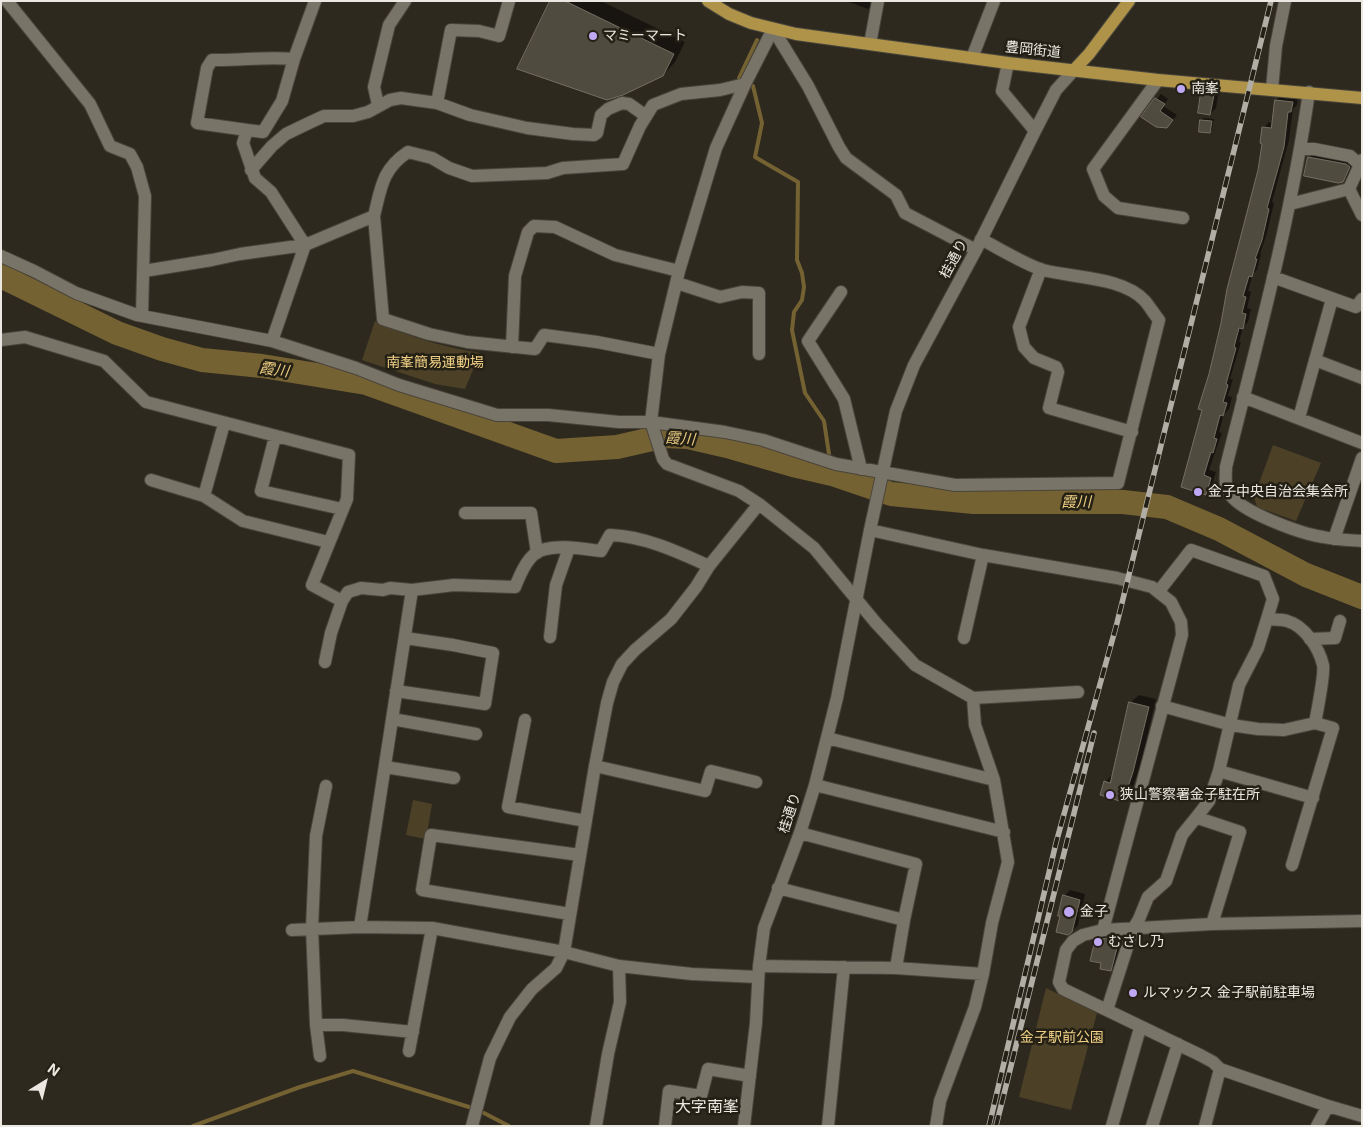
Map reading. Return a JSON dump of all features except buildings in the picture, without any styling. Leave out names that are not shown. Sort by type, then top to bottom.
[{"type":"main road","name":"豊岡街道","points":[[708,1],[729,14],[773,29],[870,44],[1008,63],[1158,80],[1362,98]]},
{"type":"main road","points":[[1074,70],[1089,54],[1129,1]]},
{"type":"street","points":[[8,1],[90,104],[110,146],[130,154],[137,167],[145,196],[142,315]]},
{"type":"street","points":[[294,59],[270,57],[212,60],[207,68],[197,123],[263,132],[282,101],[294,59],[315,1]]},
{"type":"street","points":[[378,105],[374,88],[389,24],[405,1]]},
{"type":"street","points":[[436,103],[451,30],[472,30],[499,36],[509,1]]},
{"type":"street","points":[[870,44],[878,1]]},
{"type":"street","points":[[972,58],[994,1]]},
{"type":"street","points":[[1272,89],[1276,46],[1285,1]]},
{"type":"street","points":[[773,29],[716,148],[678,277],[659,354],[651,422],[663,459],[667,464],[739,491],[758,504],[814,548],[856,600],[915,665],[973,698],[1078,692]]},
{"type":"street","points":[[1,256],[76,293],[142,315],[272,341],[356,368],[399,385],[496,415],[548,415],[619,422],[651,422],[725,432],[763,440],[836,464],[955,485],[1023,486],[1118,483],[1159,320],[1144,300],[1131,291],[1103,280],[1080,278],[1041,269],[905,213],[896,195],[846,158],[808,86],[773,29]]},
{"type":"street","points":[[1008,63],[1002,92],[1035,131]]},
{"type":"street","name":"桂通り","points":[[744,1126],[756,1023],[758,971],[764,928],[800,833],[827,738],[837,698],[870,530],[896,411],[914,365],[979,244],[1056,90],[1074,70]]},
{"type":"street","points":[[1158,80],[1093,168],[1104,196],[1118,208],[1183,218]]},
{"type":"street","points":[[659,354],[597,342],[544,335],[535,349],[450,339],[382,318],[374,216],[380,189],[388,169],[397,159],[408,152],[432,158],[449,168],[472,176],[547,173],[563,168],[623,164],[640,126],[654,106],[681,94],[720,90],[745,84]]},
{"type":"street","points":[[1309,92],[1301,149],[1290,204],[1226,467],[1225,481],[1233,499],[1243,507],[1267,518],[1308,534],[1334,539],[1362,541]]},
{"type":"street","points":[[251,170],[272,146],[286,134],[324,116],[353,116],[368,112],[390,100],[401,98],[436,103],[470,115],[528,128],[573,134],[594,135],[597,133],[600,115],[622,103],[628,104],[646,116]]},
{"type":"street","points":[[247,130],[244,144],[255,178],[271,192],[305,245]]},
{"type":"street","points":[[1301,149],[1314,149],[1350,156],[1360,162],[1350,189],[1362,215]]},
{"type":"street","points":[[1290,204],[1350,189]]},
{"type":"street","points":[[144,271],[305,245],[374,216]]},
{"type":"street","points":[[512,347],[515,276],[528,232],[534,226],[555,227],[615,255],[678,277],[720,297],[742,292],[759,293],[760,354]]},
{"type":"street","points":[[272,341],[305,245]]},
{"type":"street","points":[[1041,269],[1019,327],[1024,347],[1034,358],[1056,367],[1058,372],[1049,408],[1132,432]]},
{"type":"street","points":[[1273,277],[1332,299],[1360,305]]},
{"type":"street","points":[[841,292],[808,341],[844,399],[862,469]]},
{"type":"street","points":[[1299,418],[1332,299]]},
{"type":"street","points":[[1,340],[25,338],[104,360],[146,402],[224,424],[349,455],[347,499],[312,585],[342,601]]},
{"type":"street","points":[[1315,360],[1362,378]]},
{"type":"street","points":[[1243,397],[1362,443]]},
{"type":"street","points":[[204,496],[224,424]]},
{"type":"street","points":[[275,437],[261,491],[342,508]]},
{"type":"street","points":[[1334,539],[1362,458]]},
{"type":"street","points":[[151,480],[204,496],[243,521],[328,542]]},
{"type":"street","points":[[472,1126],[490,1058],[510,1017],[532,989],[556,968],[564,952],[595,766],[613,682],[622,664],[635,650],[671,619],[709,566],[758,504]]},
{"type":"street","points":[[465,513],[531,514],[537,554]]},
{"type":"street","points":[[870,530],[983,555],[1117,578],[1152,586],[1171,602],[1181,622],[1182,635],[1103,930]]},
{"type":"street","points":[[325,662],[331,633],[342,601],[348,592],[361,588],[412,590],[454,586],[515,587],[529,560],[541,550],[569,548],[601,551],[610,535],[669,548],[709,566]]},
{"type":"street","points":[[550,637],[556,585],[569,548]]},
{"type":"street","points":[[1107,1010],[1133,929],[1148,897],[1166,881],[1182,835],[1209,801],[1231,726],[1239,684],[1258,648],[1272,599],[1264,576],[1191,550],[1159,591]]},
{"type":"street","points":[[964,638],[983,555]]},
{"type":"street","points":[[360,927],[412,590]]},
{"type":"street","points":[[1267,620],[1287,621],[1306,633],[1324,666],[1315,723]]},
{"type":"street","points":[[1310,639],[1335,638],[1340,621]]},
{"type":"street","points":[[396,691],[485,704],[493,653],[452,644],[405,638]]},
{"type":"street","points":[[936,1126],[940,1101],[975,1007],[992,923],[1008,862],[994,780],[976,725],[973,698]]},
{"type":"street","points":[[1162,706],[1231,726],[1284,730],[1315,723],[1333,728],[1292,865]]},
{"type":"street","points":[[392,719],[476,734]]},
{"type":"street","points":[[525,720],[508,807],[586,822]]},
{"type":"street","points":[[827,738],[994,780]]},
{"type":"street","points":[[595,766],[705,791],[712,771],[756,782]]},
{"type":"street","points":[[385,767],[454,778]]},
{"type":"street","points":[[1219,770],[1313,798]]},
{"type":"street","points":[[815,785],[1004,832]]},
{"type":"street","points":[[320,1056],[316,1025],[312,928],[316,836],[326,786]]},
{"type":"street","points":[[1199,814],[1201,819],[1240,832],[1212,924]]},
{"type":"street","points":[[800,833],[916,864],[896,968]]},
{"type":"street","points":[[570,914],[422,890],[431,836],[580,855]]},
{"type":"street","points":[[778,888],[904,920]]},
{"type":"street","points":[[1362,920],[1212,924],[1103,930],[1083,935],[1073,941],[1066,950],[1059,982],[1063,989],[1140,1028],[1178,1044],[1213,1062],[1220,1069],[1362,1116]]},
{"type":"street","points":[[292,930],[360,927],[432,928],[564,952],[620,966],[692,974],[844,968],[896,968],[983,974]]},
{"type":"street","points":[[409,1051],[432,928]]},
{"type":"street","points":[[596,1126],[608,1054],[620,1002],[620,966]]},
{"type":"street","points":[[828,1126],[844,968]]},
{"type":"street","points":[[316,1025],[342,1025],[412,1032]]},
{"type":"street","points":[[1112,1126],[1140,1028]]},
{"type":"street","points":[[1152,1126],[1178,1044]]},
{"type":"street","points":[[665,1126],[669,1091],[702,1096],[708,1069],[750,1076]]},
{"type":"street","points":[[1205,1126],[1220,1069]]},
{"type":"street","points":[[1317,1126],[1328,1106]]},
{"type":"green space","name":"南峯簡易運動場","points":[[375,321],[426,341],[480,353],[465,389],[435,384],[362,360]]},
{"type":"green space","points":[[1273,445],[1321,463],[1296,521],[1257,507],[1254,497]]},
{"type":"green space","points":[[413,800],[432,804],[426,839],[406,835]]},
{"type":"green space","name":"金子駅前公園","points":[[1046,988],[1097,1013],[1071,1110],[1019,1097]]},
{"type":"waterway","points":[[757,40],[739,78],[753,86],[762,123],[755,157],[798,182],[797,260],[802,273],[804,287],[802,300],[794,312],[792,330],[805,393],[824,421],[832,474]]},
{"type":"waterway","name":"霞川","points":[[1,276],[117,333],[162,349],[202,360],[262,366],[366,383],[556,451],[617,447],[665,436],[688,437],[832,474],[891,494],[974,502],[1123,502],[1167,507],[1219,529],[1306,575],[1362,597]]},
{"type":"waterway","points":[[193,1126],[300,1087],[353,1071],[469,1107]]},
{"type":"waterway","points":[[484,1113],[509,1126]]},
{"type":"railway","points":[[989,1126],[1056,843],[1117,623],[1271,1]]},
{"type":"railway","points":[[996,1126],[1094,733]]},
{"type":"place","name":"マミーマート","points":[[593,36]]},
{"type":"place","name":"南峯","points":[[1181,89]]},
{"type":"place","name":"金子中央自治会集会所","points":[[1198,492]]},
{"type":"place","name":"狭山警察署金子駐在所","points":[[1110,795]]},
{"type":"place","name":"金子","points":[[1069,912]]},
{"type":"place","name":"むさし乃","points":[[1098,942]]},
{"type":"place","name":"ルマックス 金子駅前駐車場","points":[[1133,993]]},
{"type":"district","name":"大字南峯","points":[[707,1107]]}]
